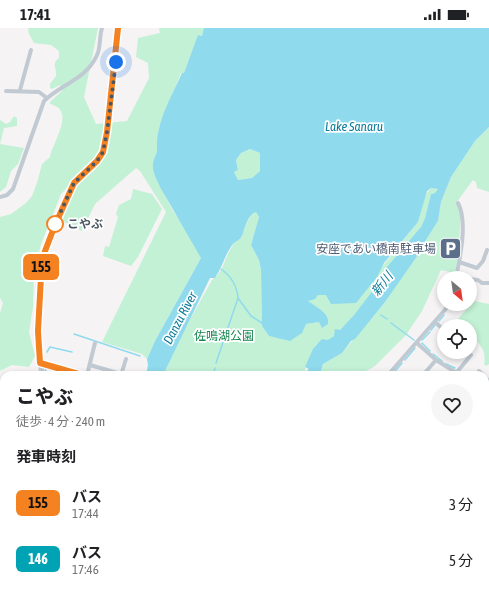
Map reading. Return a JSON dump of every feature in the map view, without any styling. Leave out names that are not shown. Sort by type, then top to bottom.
[{"type":"street","points":[[0,197],[6,196],[13,189],[44,101],[52,93],[78,80],[89,67],[97,56],[102,28]]},
{"type":"street","points":[[43,371],[44,364],[38,331],[42,259],[55,225],[74,183],[97,161],[103,152],[107,132],[118,28]]},
{"type":"street","points":[[20,90],[31,50]]},
{"type":"street","points":[[6,91],[20,90],[40,92],[47,98]]},
{"type":"street","points":[[457,271],[463,213],[458,203]]},
{"type":"street","points":[[458,262],[477,268],[483,261],[487,250]]},
{"type":"street","points":[[477,280],[482,283],[489,284]]},
{"type":"street","points":[[392,371],[444,311]]},
{"type":"street","points":[[88,371],[95,343]]},
{"type":"street","points":[[417,343],[436,360],[453,371]]},
{"type":"street","points":[[122,371],[126,359]]},
{"type":"street","points":[[460,371],[469,359]]},
{"type":"street","points":[[426,371],[436,360]]},
{"type":"street","points":[[44,364],[68,371]]},
{"type":"street","points":[[90,365],[111,371]]},
{"type":"green space","points":[[28,28],[98,28],[84,97],[96,124],[127,121],[149,78],[148,63],[136,57],[138,38],[160,33],[159,28],[204,28],[202,36],[199,35],[184,73],[181,73],[159,128],[157,150],[153,164],[156,178],[173,211],[193,240],[201,258],[155,341],[147,359],[142,354],[102,342],[166,212],[140,171],[136,168],[95,204],[82,231],[62,221],[76,186],[96,161],[93,160],[61,194],[41,244],[34,273],[33,307],[29,332],[35,356],[29,367],[12,365],[0,371],[0,313],[3,303],[0,298],[0,217],[11,214],[26,203],[32,196],[42,164],[50,157],[61,128],[62,120],[62,113],[58,107],[50,104],[50,102],[63,90],[60,85],[52,89],[50,88],[50,84],[56,76],[55,62],[59,58],[59,51],[51,45],[34,43],[29,34]]},
{"type":"green space","points":[[14,116],[17,118],[17,126],[4,128],[0,144],[0,120],[6,124],[10,122]]},
{"type":"green space","points":[[489,127],[489,192],[477,188],[476,182],[473,180],[456,203],[461,213],[455,271],[437,271],[437,279],[422,311],[406,335],[375,366],[366,371],[321,371],[323,364],[342,353],[385,302],[438,221],[441,202],[451,177],[475,141]]},
{"type":"green space","points":[[0,144],[24,148],[18,164],[11,171],[6,187],[0,192]]},
{"type":"green space","points":[[250,149],[260,153],[260,171],[252,178],[238,180],[234,172],[238,170],[236,160],[241,153]]},
{"type":"green space","name":"佐鳴湖公園","points":[[431,188],[438,189],[435,193],[431,194],[425,218],[421,227],[361,307],[312,357],[305,371],[165,371],[177,343],[212,280],[222,268],[230,249],[242,236],[250,216],[256,212],[259,217],[251,245],[259,260],[261,270],[262,326],[269,336],[274,337],[304,328],[306,324],[319,322],[328,324],[308,301],[318,295],[326,295],[381,268],[418,222],[425,195]]},
{"type":"green space","points":[[133,189],[152,194],[162,209],[138,257],[131,266],[103,256],[105,246],[109,247],[118,217],[116,214],[119,205],[131,199]]},
{"type":"green space","points":[[477,302],[489,304],[489,364],[486,366],[484,364],[485,359],[482,347],[477,342],[477,319],[458,319],[465,311],[477,311]]},
{"type":"water","name":"Lake Sanaru","points":[[204,28],[489,28],[489,127],[475,141],[451,177],[441,202],[438,221],[424,243],[421,245],[422,249],[385,302],[355,339],[351,341],[342,353],[323,364],[321,371],[314,371],[305,367],[313,349],[322,339],[328,340],[334,336],[335,329],[340,330],[354,315],[371,293],[387,267],[421,227],[425,218],[431,194],[435,193],[438,189],[431,188],[427,191],[418,222],[384,263],[377,277],[356,303],[331,304],[326,295],[318,295],[315,299],[308,301],[325,313],[328,324],[322,328],[319,322],[306,324],[302,333],[290,341],[269,336],[262,326],[261,270],[259,260],[251,245],[259,217],[256,212],[250,216],[242,236],[230,248],[215,278],[210,278],[165,371],[147,371],[147,359],[155,341],[201,258],[160,187],[153,170],[157,151],[159,129],[165,110],[182,73],[184,73],[198,35],[202,36]],"holes":[[[250,149],[260,153],[260,171],[252,178],[238,180],[234,172],[238,170],[236,160],[241,153]]]},
{"type":"waterway","points":[[216,363],[238,298],[233,282],[221,269]]},
{"type":"waterway","points":[[238,298],[251,316],[262,323]]},
{"type":"waterway","points":[[381,315],[387,319]]},
{"type":"waterway","points":[[441,319],[444,315]]},
{"type":"waterway","points":[[391,323],[414,340]]},
{"type":"waterway","points":[[431,330],[435,325]]},
{"type":"waterway","points":[[422,340],[430,332]]},
{"type":"waterway","points":[[74,334],[140,356]]},
{"type":"waterway","points":[[422,343],[425,346]]},
{"type":"waterway","points":[[47,352],[50,347],[72,352]]},
{"type":"waterway","points":[[426,347],[430,351]]},
{"type":"waterway","points":[[405,360],[415,348]]},
{"type":"waterway","points":[[433,354],[437,357]]},
{"type":"waterway","name":"新川","points":[[313,371],[319,361]]},
{"type":"waterway","points":[[395,371],[402,363]]},
{"type":"waterway","points":[[446,364],[455,368]]},
{"type":"waterway","points":[[45,367],[46,371]]},
{"type":"bus line","name":"155","points":[[68,371],[40,363],[38,331],[42,259],[55,225],[74,183],[97,161],[103,152],[107,132],[118,28]]},
{"type":"place","name":"こやぶ","points":[[55,224]]},
{"type":"place","name":"安座であい橋南駐車場","points":[[451,249]]},
{"type":"route","points":[[55,224],[74,183],[97,161],[103,152],[116,62]]},
{"type":"water label","name":"Danzu River","points":[[180,318]]}]
